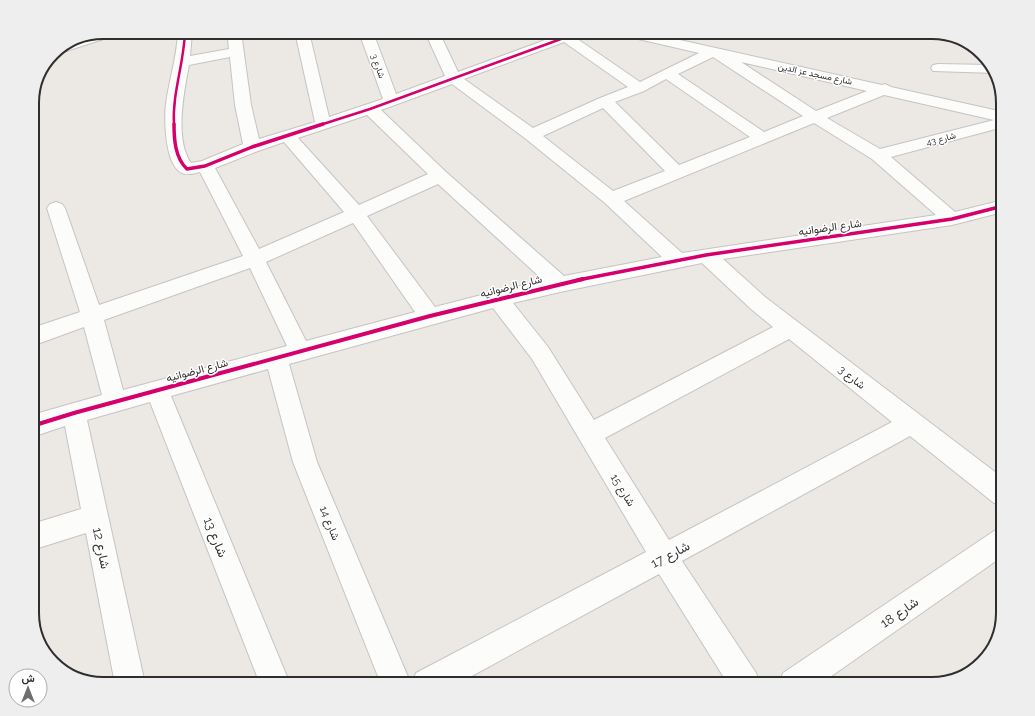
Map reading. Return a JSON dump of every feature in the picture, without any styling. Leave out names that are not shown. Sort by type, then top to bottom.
[{"type":"street","points":[[184,39],[182,62],[174,103],[176,148],[183,167],[187,169],[205,166],[252,147],[370,109],[391,100],[454,79],[562,39]]},
{"type":"street","points":[[234,39],[243,104],[252,147]]},
{"type":"street","points":[[304,39],[324,123]]},
{"type":"street","name":"شارع 3","points":[[369,39],[391,100]]},
{"type":"street","points":[[435,39],[454,79],[532,135],[611,199],[678,260]]},
{"type":"street","points":[[578,39],[639,88]]},
{"type":"street","name":"شارع مسجد عز الدين","points":[[658,39],[885,89],[996,115]]},
{"type":"street","points":[[532,135],[605,101],[639,88],[714,51],[816,118],[878,155],[952,218]]},
{"type":"street","points":[[182,62],[235,52]]},
{"type":"street","points":[[938,68],[986,69]]},
{"type":"street","points":[[667,73],[762,138]]},
{"type":"street","points":[[611,199],[762,138],[816,118],[885,89]]},
{"type":"street","points":[[605,101],[676,172]]},
{"type":"street","points":[[370,109],[440,176],[560,284]]},
{"type":"street","name":"شارع 43","points":[[878,155],[996,124]]},
{"type":"street","points":[[288,136],[356,214],[430,316]]},
{"type":"street","name":"شارع 14","points":[[205,166],[255,259],[288,354],[305,462],[393,677]]},
{"type":"street","points":[[39,335],[255,259],[440,176]]},
{"type":"street","points":[[56,208],[92,316],[115,402]]},
{"type":"street","name":"شارع الرضوانيه","points":[[39,424],[288,354],[498,298],[678,260],[952,218],[996,208]]},
{"type":"street","name":"شارع 3","points":[[706,255],[758,303],[996,489]]},
{"type":"street","name":"شارع 15","points":[[498,298],[540,353],[664,557],[741,677]]},
{"type":"street","points":[[589,435],[790,328]]},
{"type":"street","name":"شارع 13","points":[[157,390],[272,677]]},
{"type":"street","name":"شارع 12","points":[[74,413],[129,677]]},
{"type":"street","name":"شارع 17","points":[[440,677],[912,423]]},
{"type":"street","points":[[39,535],[95,517]]},
{"type":"street","name":"شارع 18","points":[[804,677],[996,545]]},
{"type":"cycle path","points":[[185,39],[183,58],[174,102],[173,118],[179,158],[187,169],[205,166],[252,147],[370,109],[561,39]]},
{"type":"cycle path","points":[[39,424],[430,316],[560,284],[706,255],[952,219],[996,208]]}]
